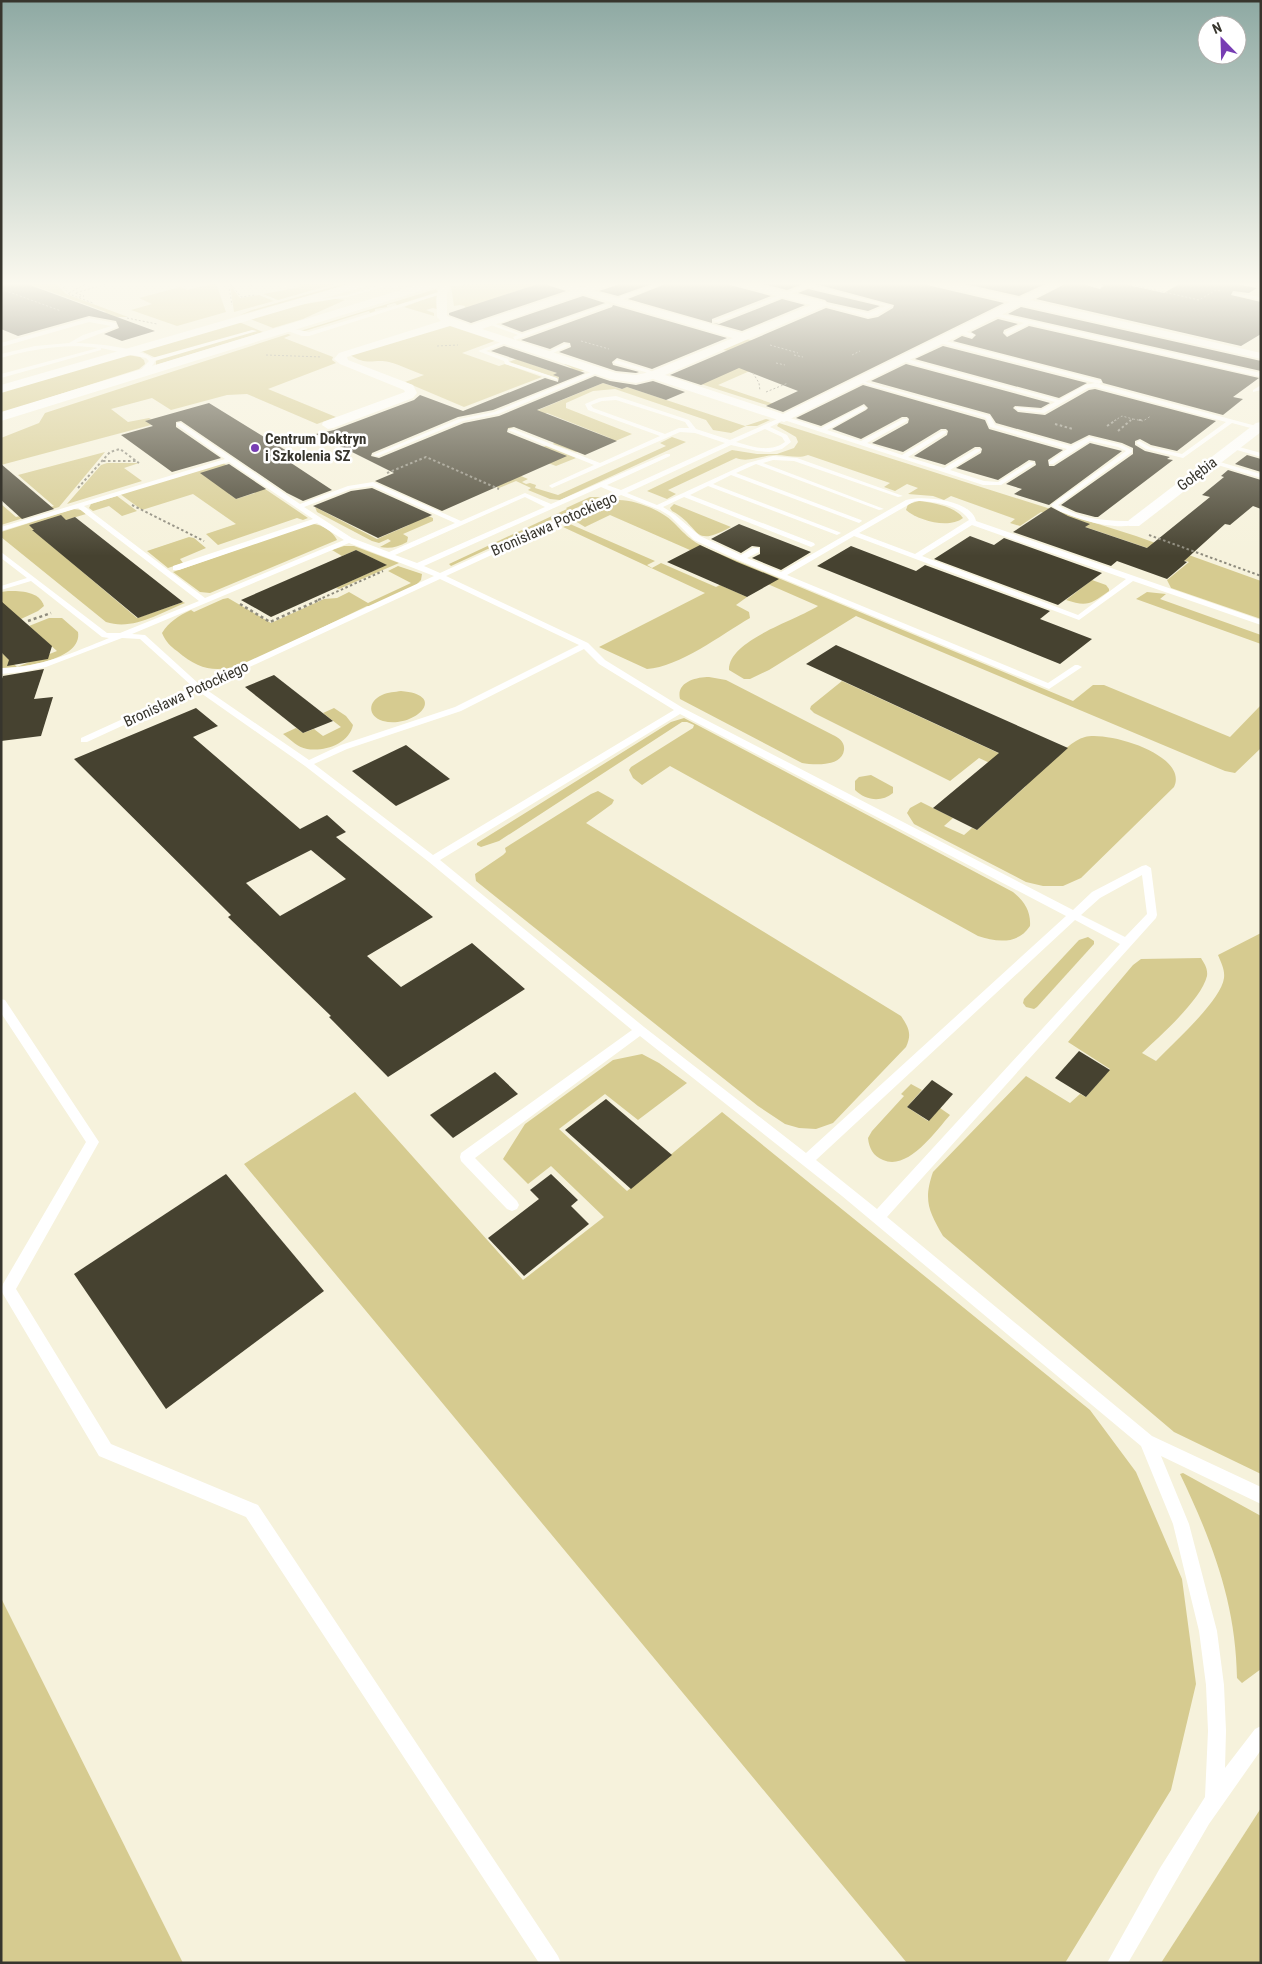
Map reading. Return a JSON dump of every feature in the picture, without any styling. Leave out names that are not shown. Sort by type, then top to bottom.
[{"type":"main road","points":[[1,388],[56,373]]},
{"type":"main road","points":[[1,417],[140,373]]},
{"type":"street","points":[[328,425],[409,395],[411,392],[409,388],[372,373]]},
{"type":"street","points":[[604,373],[625,379],[636,379],[659,373]]},
{"type":"street","name":"Bronisława Potockiego","points":[[784,418],[855,385],[876,373]]},
{"type":"street","points":[[654,375],[784,418]]},
{"type":"street","name":"Gołębia","points":[[1134,523],[1260,425]]},
{"type":"lane","points":[[1,376],[13,373]]},
{"type":"lane","points":[[534,373],[555,380]]},
{"type":"lane","points":[[376,455],[461,420],[496,413],[594,373]]},
{"type":"lane","points":[[647,373],[654,375]]},
{"type":"lane","points":[[951,373],[1060,402]]},
{"type":"lane","points":[[1059,373],[1260,425]]},
{"type":"lane","points":[[855,385],[988,417],[992,426]]},
{"type":"lane","points":[[1018,408],[1042,412],[1087,386],[1096,386],[1231,421],[1260,425]]},
{"type":"lane","points":[[1255,392],[1261,387]]},
{"type":"lane","points":[[665,436],[590,409],[588,404],[601,399],[616,398],[687,421],[693,430]]},
{"type":"lane","points":[[822,430],[862,408]]},
{"type":"lane","points":[[784,418],[983,483],[999,484],[1032,463]]},
{"type":"lane","name":"Bronisława Potockiego","points":[[84,740],[784,418]]},
{"type":"lane","points":[[862,443],[905,420]]},
{"type":"lane","points":[[1139,443],[1148,448],[1184,456],[1231,421]]},
{"type":"lane","points":[[179,424],[350,540],[406,561],[585,645],[602,662],[680,710],[1126,943]]},
{"type":"lane","points":[[983,424],[1072,448]]},
{"type":"lane","points":[[552,486],[679,430],[693,430],[758,450],[776,449],[786,446],[788,442],[785,436],[765,427]]},
{"type":"lane","points":[[511,430],[600,465]]},
{"type":"lane","points":[[903,457],[944,432]]},
{"type":"lane","points":[[1051,463],[1085,440],[1093,439],[1120,446],[1130,451],[1054,505],[1062,511],[1101,523],[1134,523]]},
{"type":"lane","points":[[1232,447],[1261,455]]},
{"type":"lane","points":[[945,470],[978,450]]},
{"type":"lane","points":[[417,566],[668,455]]},
{"type":"lane","points":[[658,507],[755,462],[773,458],[795,459],[900,496]]},
{"type":"lane","points":[[1,528],[231,459]]},
{"type":"lane","points":[[755,462],[881,508]]},
{"type":"lane","points":[[1213,462],[1261,476]]},
{"type":"lane","points":[[730,473],[859,521]]},
{"type":"lane","points":[[299,507],[366,484],[380,486],[461,524]]},
{"type":"lane","points":[[708,484],[837,533]]},
{"type":"lane","points":[[601,485],[658,507],[672,515],[689,532],[706,543],[1049,686],[1078,667]]},
{"type":"lane","points":[[389,555],[525,495],[551,507]]},
{"type":"lane","points":[[684,495],[811,545]]},
{"type":"lane","points":[[781,575],[908,501],[919,498],[934,500],[965,511],[972,516],[974,520],[917,556]]},
{"type":"lane","points":[[79,505],[204,601]]},
{"type":"lane","points":[[176,568],[318,520]]},
{"type":"lane","points":[[971,522],[1261,623]]},
{"type":"lane","points":[[853,533],[1078,618],[1132,578]]},
{"type":"lane","points":[[706,543],[720,538]]},
{"type":"lane","points":[[1,672],[19,671],[40,666],[121,636],[350,540]]},
{"type":"lane","points":[[741,558],[756,550]]},
{"type":"lane","points":[[1,554],[106,636],[142,637],[199,688],[308,764],[433,860],[640,1030],[807,1160],[1147,1441],[1261,1496]]},
{"type":"lane","points":[[1,588],[31,578]]},
{"type":"lane","points":[[308,764],[344,747],[458,709],[585,645]]},
{"type":"lane","points":[[433,860],[680,710]]},
{"type":"lane","points":[[807,1160],[1096,895],[1146,868],[1152,915],[878,1218]]},
{"type":"lane","points":[[1,1003],[93,1142],[8,1289],[105,1450],[252,1511],[551,1963]]},
{"type":"lane","points":[[512,1205],[466,1157],[640,1030]]},
{"type":"lane","points":[[1147,1441],[1181,1524],[1208,1631],[1215,1685],[1217,1731],[1214,1798]]},
{"type":"lane","points":[[1117,1963],[1214,1798],[1261,1734]]},
{"type":"path","points":[[753,373],[759,383],[760,390]]},
{"type":"path","points":[[766,392],[788,383]]},
{"type":"path","points":[[1102,430],[1122,416],[1133,419],[1114,433]]},
{"type":"path","points":[[1052,423],[1080,431]]},
{"type":"path","points":[[58,511],[110,452],[120,449],[139,463]]},
{"type":"path","points":[[366,484],[367,480],[426,457],[503,491]]},
{"type":"path","points":[[102,461],[136,461]]},
{"type":"path","points":[[116,494],[141,512],[193,534],[221,553]]},
{"type":"path","points":[[1134,523],[1136,528],[1148,535],[1261,576]]},
{"type":"path","points":[[235,600],[270,622],[406,561]]},
{"type":"shaded area","points":[[67,373],[128,373],[1,413],[1,392]]},
{"type":"shaded area","points":[[169,373],[311,373],[268,389],[336,417],[317,424],[247,394],[227,395],[171,410],[152,398],[111,409],[128,422],[149,418],[151,419],[146,421],[151,425],[1,465],[1,438],[39,423],[45,413]]},
{"type":"shaded area","points":[[418,373],[530,373],[542,377],[464,407],[405,382],[424,375]]},
{"type":"shaded area","points":[[540,373],[579,373],[562,380]]},
{"type":"shaded area","points":[[688,373],[746,373],[718,385],[777,405],[779,409],[679,377]]},
{"type":"shaded area","points":[[603,383],[621,389],[627,387],[745,426],[766,419],[770,420],[757,426],[746,426],[731,433],[713,430],[706,420],[615,389],[593,391],[566,403],[566,408],[632,434],[592,451],[585,449],[576,452],[553,444],[555,442],[610,438],[547,413],[493,435],[531,450],[546,446],[576,458],[556,466],[481,438],[456,448],[528,479],[522,482],[526,484],[536,485],[535,488],[558,495],[666,446],[660,443],[672,437],[686,442],[560,500],[550,499],[528,490],[531,488],[516,481],[499,488],[423,454],[507,423]]},
{"type":"shaded area","points":[[779,423],[1136,536],[1261,581],[1261,619],[1171,588],[1167,580],[1189,562],[1041,512],[1020,526],[1010,523],[1015,519],[951,496],[944,500],[933,496],[908,494],[918,488],[907,484],[895,491],[884,487],[890,483],[808,455],[797,457],[771,455],[746,460],[736,458],[668,490],[676,494],[667,499],[647,491],[732,450],[757,454],[777,454],[794,448],[798,442],[796,437],[777,426]]},
{"type":"shaded area","points":[[105,452],[59,507],[1,525],[1,504],[16,517],[54,506],[18,475]]},
{"type":"shaded area","points":[[107,463],[139,463],[124,468],[142,481],[67,504],[101,465]]},
{"type":"shaded area","points":[[223,463],[234,469],[210,478],[232,493],[229,494],[236,499],[255,493],[231,476],[240,472],[308,518],[303,520],[297,518],[218,545],[206,534],[236,524],[193,494],[142,510],[120,494]]},
{"type":"shaded area","points":[[117,496],[137,511],[122,516],[109,506],[93,511],[89,508],[91,504]]},
{"type":"shaded area","points":[[590,497],[600,497],[451,566],[449,564],[567,509]]},
{"type":"shaded area","points":[[619,500],[640,504],[655,510],[673,522],[692,540],[706,548],[1073,701],[1093,685],[1104,685],[1230,737],[1261,705],[1261,748],[1235,773],[1225,771],[856,616],[769,670],[750,679],[744,679],[729,670],[732,659],[740,649],[765,632],[818,606],[610,515],[585,527],[575,521]]},
{"type":"shaded area","points":[[919,501],[949,508],[960,514],[963,518],[950,523],[934,522],[918,517],[906,510],[908,504]]},
{"type":"shaded area","points":[[674,504],[731,527],[709,536],[703,536],[682,517],[672,511],[670,508]]},
{"type":"shaded area","points":[[405,505],[433,518],[433,521],[403,534],[408,537],[407,542],[387,548],[380,547],[391,541],[388,539],[379,543],[372,541],[317,512],[315,507],[377,539],[409,525]]},
{"type":"shaded area","points":[[73,509],[82,510],[86,514],[33,530],[137,618],[183,602],[185,603],[136,623],[116,624],[106,622],[1,537],[1,532]]},
{"type":"shaded area","points":[[310,524],[326,528],[337,540],[210,593],[200,592],[173,572]]},
{"type":"shaded area","points":[[570,524],[655,561],[647,565],[652,568],[661,563],[716,587],[720,585],[747,597],[736,605],[749,612],[750,618],[700,649],[673,663],[659,667],[647,669],[599,647],[705,593],[563,527]]},
{"type":"shaded area","points":[[189,537],[194,538],[206,548],[180,559],[183,563],[168,568],[147,551]]},
{"type":"shaded area","points":[[344,546],[354,546],[399,563],[339,589],[336,588],[386,565],[356,550],[342,556],[332,550]]},
{"type":"shaded area","points":[[398,566],[422,574],[421,580],[416,585],[372,606],[367,606],[244,665],[216,669],[193,663],[172,647],[162,633],[171,622],[186,612],[191,610],[194,612],[228,598],[271,623],[324,599],[337,598],[349,592],[368,603],[411,583],[388,571]]},
{"type":"shaded area","points":[[1092,580],[1106,585],[1109,591],[1089,603],[1084,604],[1066,600]]},
{"type":"shaded area","points":[[8,591],[34,595],[42,601],[44,606],[21,619],[1,603],[1,592]]},
{"type":"shaded area","points":[[1147,592],[1166,594],[1160,599],[1261,635],[1261,644],[1136,599]]},
{"type":"shaded area","points":[[49,618],[62,618],[78,632],[77,642],[61,656],[17,667],[57,651],[29,626]]},
{"type":"shaded area","points":[[1,652],[17,667],[1,668]]},
{"type":"shaded area","points":[[709,677],[726,680],[835,736],[844,745],[842,756],[827,764],[802,763],[680,699],[681,688],[684,685],[693,679]]},
{"type":"shaded area","points":[[842,681],[1040,772],[1079,739],[1096,736],[1127,742],[1144,748],[1170,765],[1175,775],[1174,787],[1081,878],[1063,886],[1043,886],[1026,882],[914,824],[907,813],[910,808],[921,802],[953,818],[944,826],[964,835],[972,828],[977,830],[1025,787],[1029,781],[979,758],[950,781],[814,713],[810,709],[811,706]]},
{"type":"shaded area","points":[[401,691],[416,694],[423,699],[425,704],[422,711],[406,720],[395,722],[383,721],[374,716],[371,708],[377,698],[387,693]]},
{"type":"shaded area","points":[[334,708],[346,716],[353,725],[351,732],[341,742],[328,748],[314,750],[297,745],[283,734],[296,728],[303,733],[314,729],[323,736],[341,727],[323,713]]},
{"type":"shaded area","points":[[684,718],[1013,892],[1026,907],[1030,926],[1025,932],[1013,939],[992,940],[978,936],[670,766],[642,785],[633,778],[629,770],[631,767],[693,728],[694,725],[687,722],[682,722],[499,841],[481,847],[477,845],[477,843],[671,722]]},
{"type":"shaded area","points":[[871,775],[893,787],[893,793],[883,798],[873,799],[863,796],[855,790],[855,781],[859,777]]},
{"type":"shaded area","points":[[598,791],[614,800],[612,804],[586,823],[901,1016],[909,1031],[906,1047],[833,1123],[816,1129],[799,1128],[785,1124],[758,1106],[476,881],[475,874],[503,855],[506,852],[505,848]]},
{"type":"shaded area","points":[[1261,933],[1261,1474],[1174,1432],[943,1236],[929,1206],[928,1191],[933,1172],[1026,1076],[1070,1103],[1080,1094],[1086,1097],[1110,1069],[1068,1042],[1133,965],[1141,959],[1201,958],[1206,968],[1207,976],[1197,996],[1179,1017],[1142,1053],[1156,1061],[1206,1010],[1221,987],[1224,972],[1218,955]]},
{"type":"shaded area","points":[[1088,937],[1094,941],[1094,944],[1037,1007],[1034,1009],[1026,1007],[1023,1003],[1024,999],[1079,940]]},
{"type":"shaded area","points":[[642,1054],[659,1063],[687,1083],[638,1120],[605,1094],[559,1129],[627,1191],[722,1112],[1090,1410],[1136,1472],[1182,1579],[1196,1684],[1171,1790],[1065,1963],[907,1963],[244,1164],[355,1092],[523,1280],[604,1217],[551,1166],[528,1184],[503,1159],[525,1124],[613,1060]]},
{"type":"shaded area","points":[[911,1084],[922,1090],[907,1107],[928,1121],[940,1108],[950,1115],[929,1140],[911,1155],[902,1160],[892,1162],[883,1160],[872,1151],[868,1138],[872,1131],[904,1096],[901,1094]]},
{"type":"shaded area","points":[[1183,1473],[1261,1516],[1261,1669],[1242,1683],[1237,1678],[1236,1650],[1232,1624],[1220,1573],[1212,1548],[1180,1474]]},
{"type":"shaded area","points":[[1,1598],[183,1963],[1,1963]]},
{"type":"shaded area","points":[[1261,1808],[1261,1963],[1161,1963]]},
{"type":"building","points":[[557,373],[585,373],[493,410],[458,417],[372,453],[371,456],[379,458],[464,423],[499,416],[595,376],[610,381],[636,385],[653,381],[685,392],[666,400],[627,387],[622,389],[603,383],[537,410],[617,441],[585,455],[514,427],[508,428],[507,432],[567,456],[442,511],[375,481],[394,473],[316,434],[334,430],[414,400],[420,395],[463,411],[545,378],[558,382],[559,377],[553,375]]},
{"type":"building","points":[[675,373],[729,373],[701,385],[670,375]]},
{"type":"building","points":[[751,373],[863,373],[783,412],[766,406],[798,391]]},
{"type":"building","points":[[888,373],[938,373],[1050,403],[1041,408],[1015,406],[1013,408],[1018,412],[1045,415],[1089,390],[1095,389],[1216,421],[1177,451],[1151,445],[1140,439],[1135,441],[1135,445],[1145,451],[1170,457],[1167,459],[1173,460],[1098,517],[1095,517],[1076,512],[1061,505],[1133,454],[1133,448],[1122,443],[1089,435],[1071,444],[996,423],[990,414],[871,381]]},
{"type":"building","points":[[965,373],[1047,373],[1087,383],[1059,398]]},
{"type":"building","points":[[1076,373],[1235,373],[1259,378],[1233,397],[1243,399],[1223,415],[1103,383],[1101,379]]},
{"type":"building","points":[[863,385],[985,420],[989,429],[1063,450],[1048,460],[1049,466],[1054,466],[1090,443],[1122,451],[1049,505],[1014,494],[1022,489],[1006,484],[1036,465],[1035,461],[1029,460],[998,480],[956,468],[981,453],[982,449],[980,447],[975,447],[945,465],[914,456],[947,435],[948,431],[946,429],[941,429],[903,452],[872,443],[908,423],[909,419],[907,417],[902,417],[861,439],[832,429],[866,410],[868,408],[864,404],[821,426],[796,418]]},
{"type":"building","name":"Centrum Doktryn i Szkolenia SZ","points":[[209,403],[295,456],[285,459],[332,490],[303,501],[287,493],[181,421],[176,422],[176,427],[221,458],[172,472],[121,435],[153,426],[145,421]]},
{"type":"building","points":[[1247,455],[1261,459],[1261,472],[1235,464]]},
{"type":"building","points":[[1,464],[54,509],[22,519],[1,500]]},
{"type":"building","points":[[229,464],[266,489],[236,499],[200,473]]},
{"type":"building","points":[[1228,470],[1261,480],[1261,509],[1253,506],[1230,525],[1225,524],[1167,579],[1117,561],[1111,566],[1013,532],[1051,507],[1090,524],[1085,527],[1147,548],[1210,497],[1202,495],[1224,477],[1221,476]]},
{"type":"building","points":[[372,488],[432,515],[378,538],[313,506],[351,491]]},
{"type":"building","points":[[61,515],[66,520],[75,517],[183,602],[138,618],[32,530],[34,530],[29,525]]},
{"type":"building","points":[[739,524],[811,552],[781,570],[752,558],[760,554],[760,547],[752,546],[741,553],[711,539]]},
{"type":"building","points":[[970,536],[994,545],[1004,538],[1102,573],[1058,605],[934,559]]},
{"type":"building","points":[[700,545],[779,579],[747,597],[667,562]]},
{"type":"building","points":[[851,546],[916,571],[925,565],[1050,611],[1040,619],[1092,639],[1060,664],[817,566]]},
{"type":"building","points":[[356,550],[387,565],[271,617],[241,600]]},
{"type":"building","points":[[1,601],[52,646],[48,659],[7,666],[9,660],[1,652]]},
{"type":"building","points":[[836,645],[1068,748],[977,830],[933,808],[999,753],[806,664]]},
{"type":"building","points":[[44,669],[34,699],[53,697],[41,736],[1,741],[1,681],[3,676]]},
{"type":"building","points":[[274,675],[333,721],[303,733],[245,687]]},
{"type":"building","points":[[196,708],[218,726],[193,737],[300,829],[327,815],[346,832],[336,837],[433,917],[367,956],[401,987],[472,943],[525,989],[388,1077],[329,1017],[331,1016],[228,917],[231,915],[74,759]],"holes":[[[311,850],[346,879],[280,916],[246,883]]]},
{"type":"building","points":[[406,745],[450,779],[396,806],[352,771]]},
{"type":"building","points":[[1079,1051],[1110,1070],[1086,1097],[1055,1078]]},
{"type":"building","points":[[495,1072],[518,1094],[453,1138],[430,1115]]},
{"type":"building","points":[[932,1080],[953,1094],[929,1121],[907,1107]]},
{"type":"building","points":[[606,1099],[672,1155],[631,1189],[565,1130]]},
{"type":"building","points":[[226,1174],[324,1291],[166,1409],[74,1274]]},
{"type":"building","points":[[551,1174],[578,1200],[571,1206],[589,1224],[524,1276],[488,1238],[539,1199],[530,1190]]},
{"type":"place","name":"Centrum Doktryn i Szkolenia SZ","points":[[255,448]]}]
